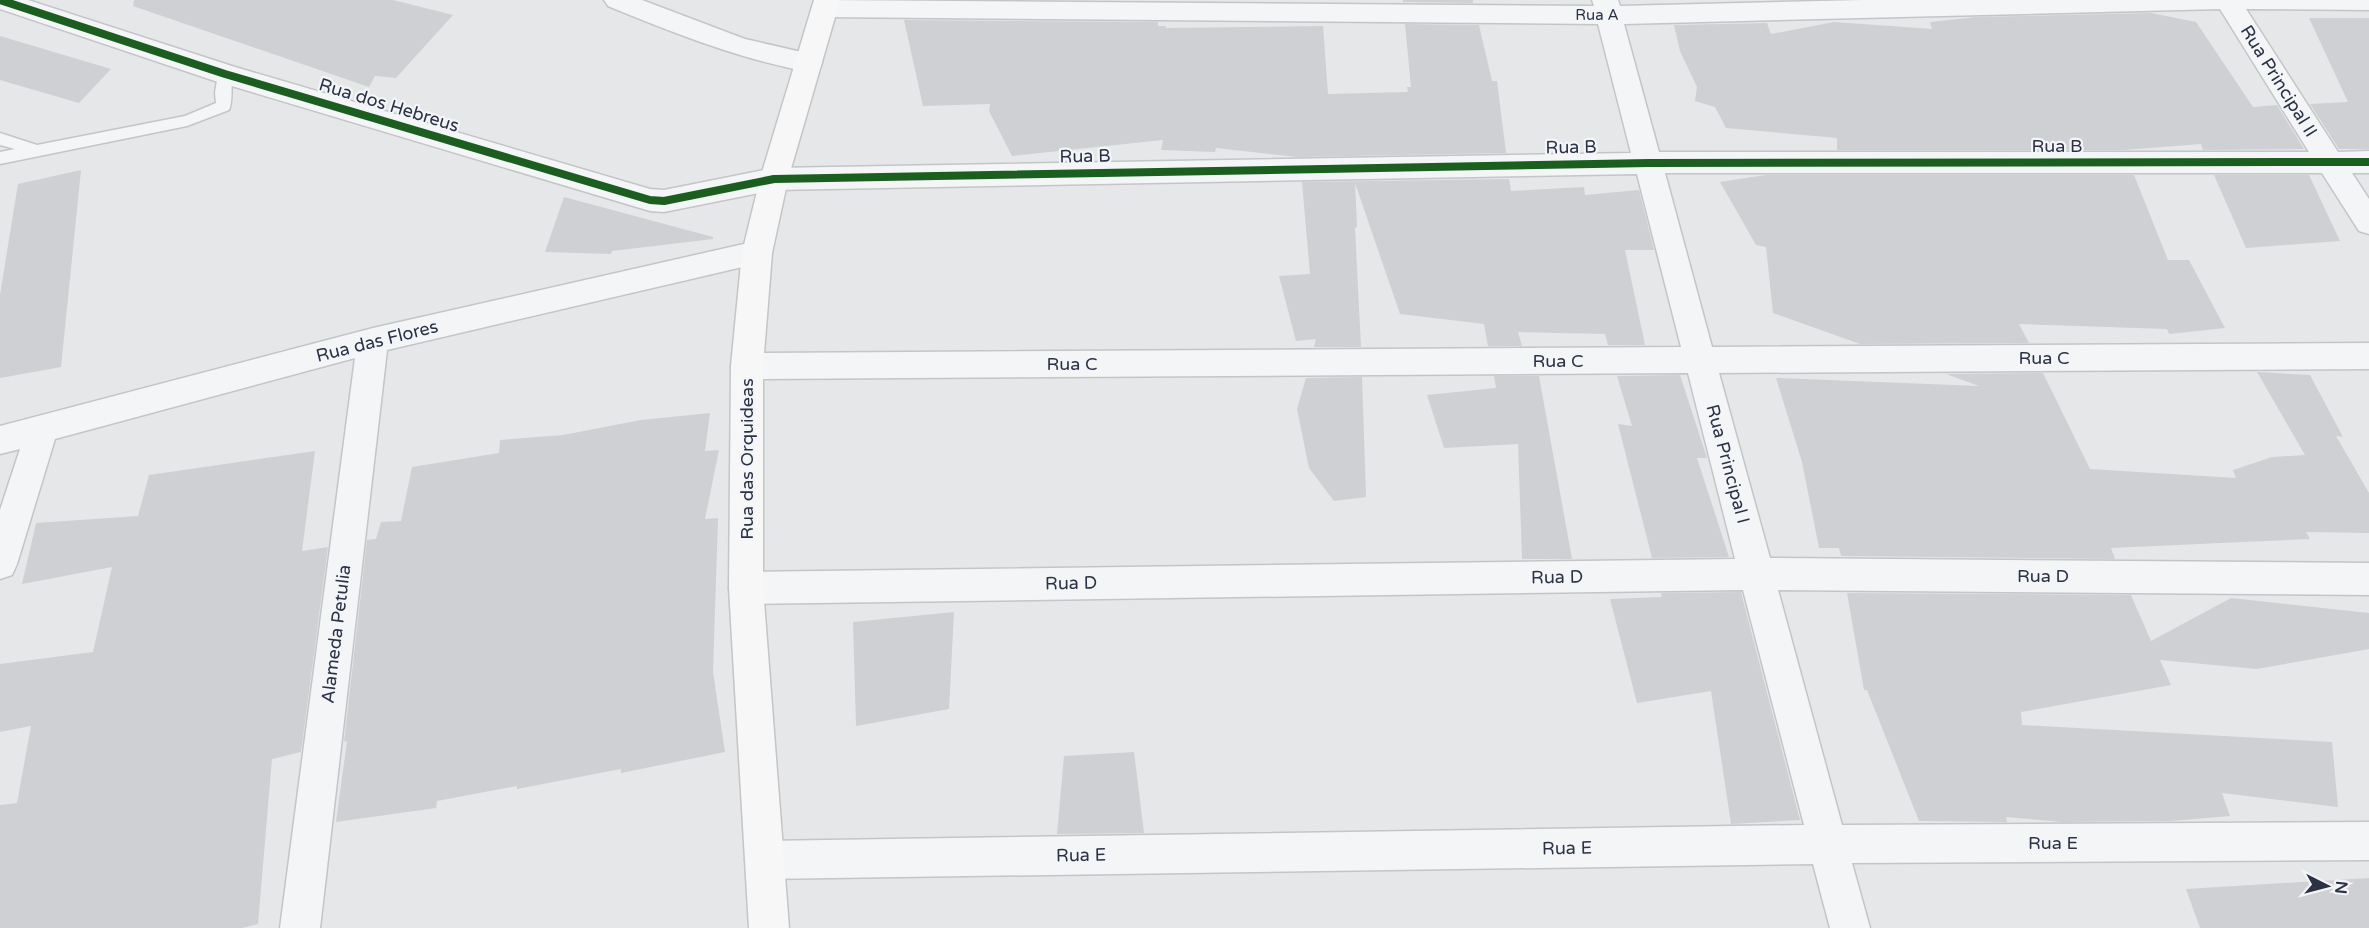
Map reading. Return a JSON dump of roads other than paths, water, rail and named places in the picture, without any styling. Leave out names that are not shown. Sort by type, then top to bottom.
[{"type":"street","name":"Rua dos Hebreus","points":[[0,0],[225,74],[650,200],[680,199],[774,178]]},
{"type":"street","points":[[617,0],[741,48],[809,63]]},
{"type":"street","name":"Rua A","points":[[826,4],[1607,8],[2227,0],[2369,1]]},
{"type":"street","name":"Rua Principal II","points":[[2227,0],[2369,223]]},
{"type":"street","name":"Rua das Orquideas","points":[[769,928],[746,588],[747,366],[757,253],[774,178],[826,4]]},
{"type":"street","name":"Rua Principal I","points":[[1607,8],[1850,928]]},
{"type":"street","name":"Rua B","points":[[774,178],[1649,163],[2369,162]]},
{"type":"street","name":"Rua das Flores","points":[[0,440],[373,341],[757,253]]},
{"type":"street","name":"Alameda Petulia","points":[[300,928],[373,341]]},
{"type":"street","name":"Rua C","points":[[747,366],[2369,356]]},
{"type":"street","points":[[0,564],[42,429]]},
{"type":"street","name":"Rua D","points":[[746,588],[1757,574],[2369,579]]},
{"type":"street","name":"Rua E","points":[[764,860],[1828,844],[2369,841]]},
{"type":"lane","points":[[0,158],[187,121],[224,106],[222,93],[225,74]]},
{"type":"lane","points":[[0,139],[34,150]]}]
